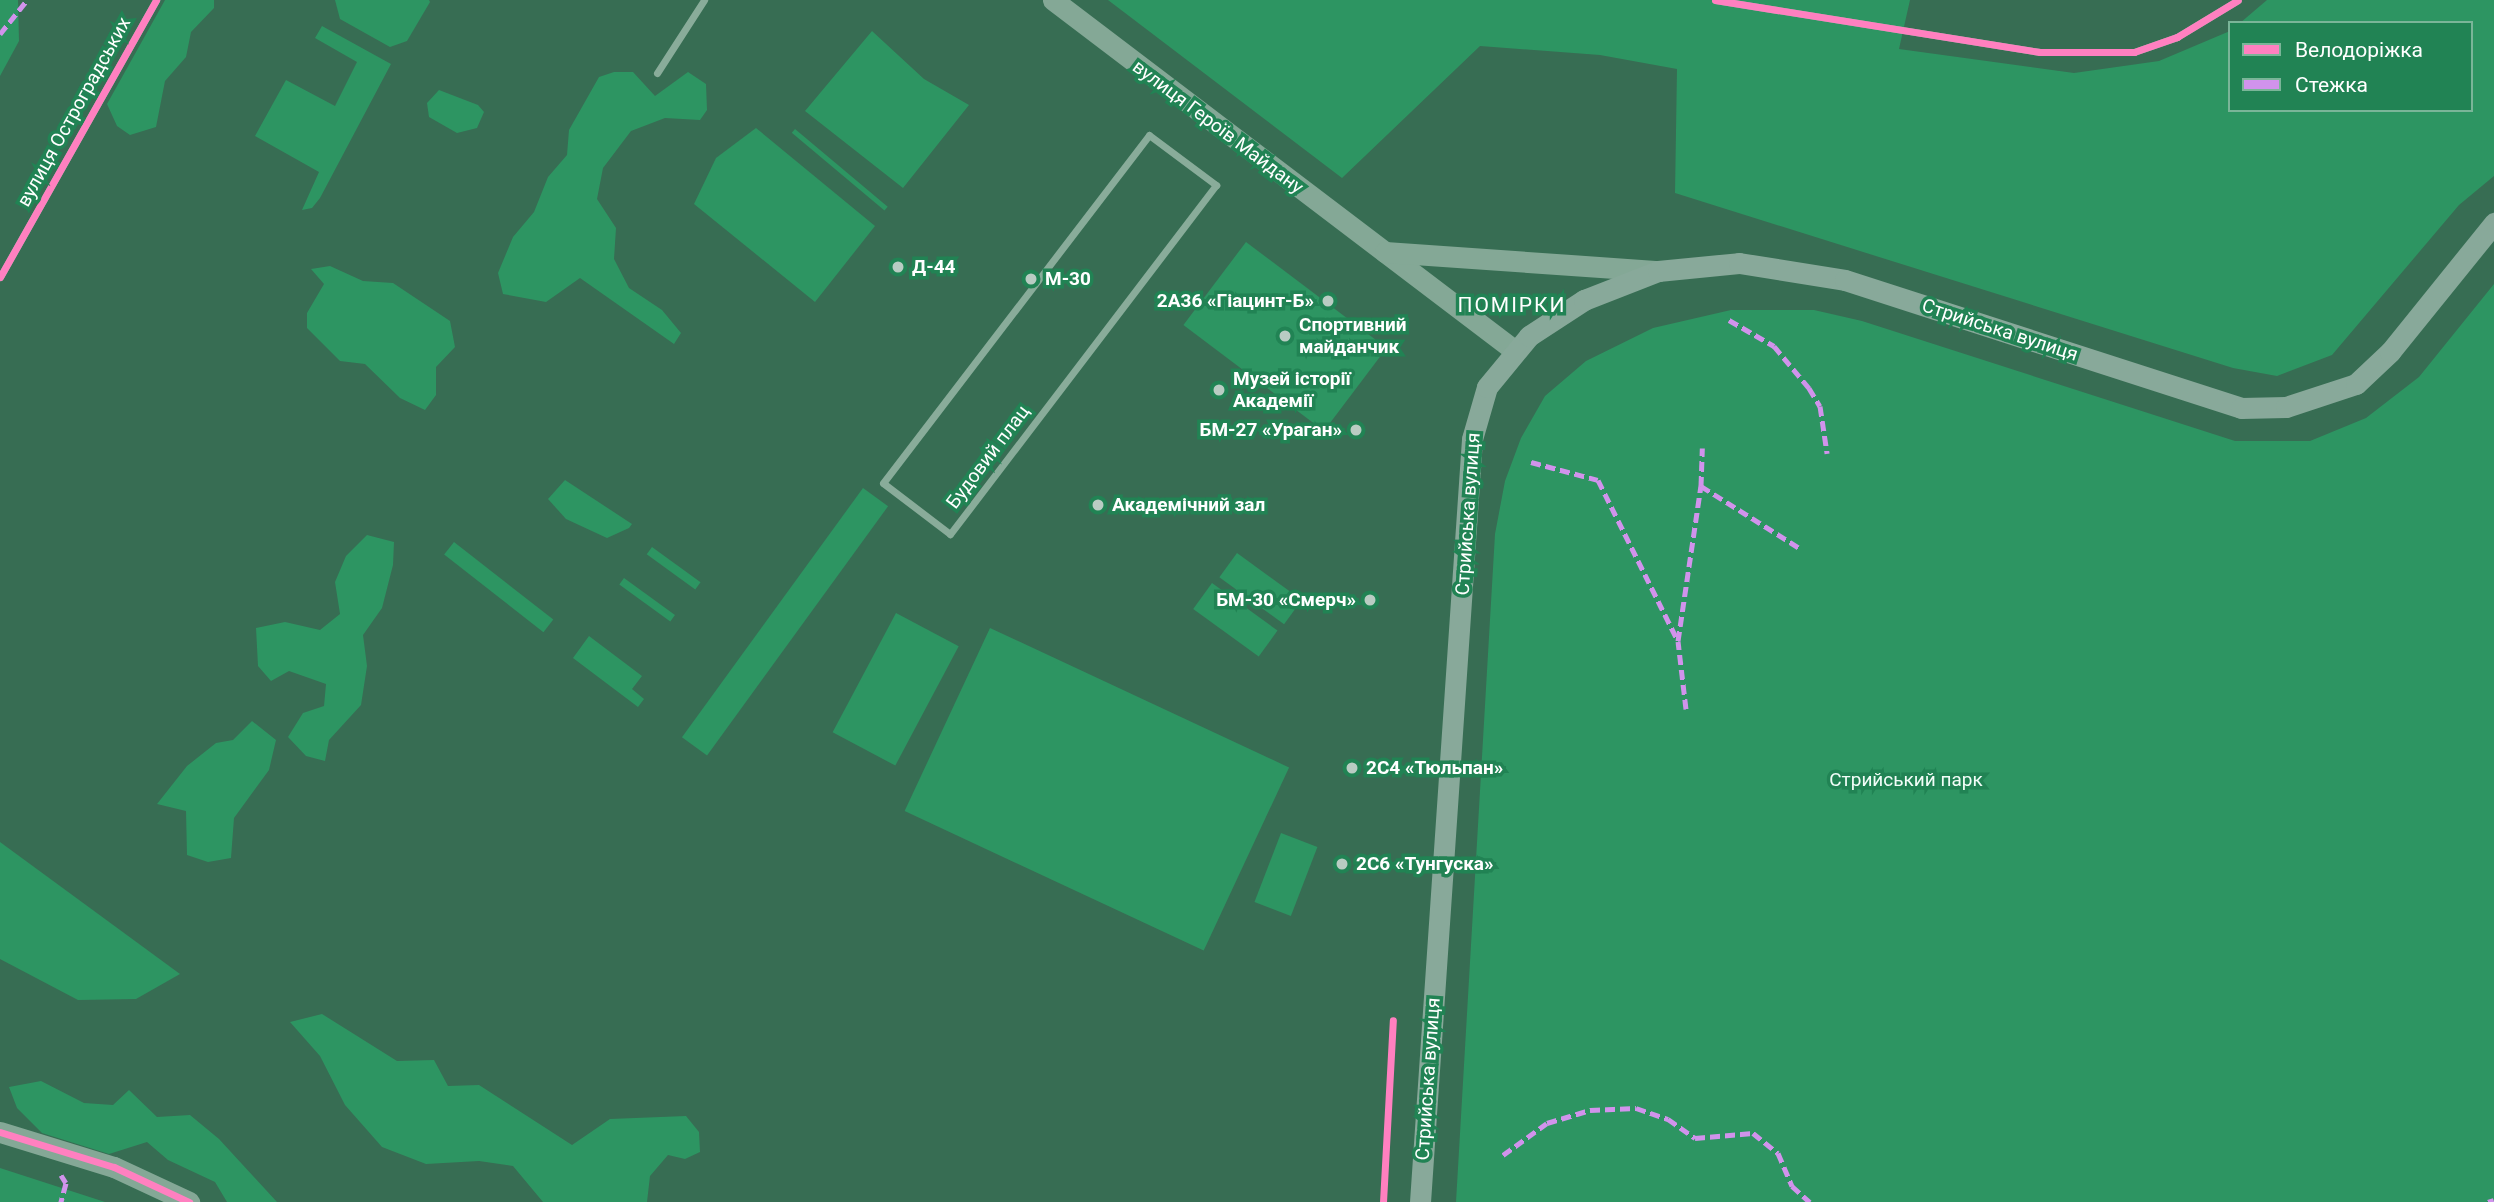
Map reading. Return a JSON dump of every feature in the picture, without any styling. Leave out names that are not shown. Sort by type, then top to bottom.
[{"type":"main road","name":"вулиця Героїв Майдану","points":[[1053,0],[1514,350]]},
{"type":"main road","name":"Стрийська вулиця","points":[[1420,1202],[1472,439],[1487,387],[1514,350],[1547,321],[1584,300],[1658,271],[1738,263],[1845,280],[2241,408],[2286,407],[2356,384],[2390,352],[2494,223]]},
{"type":"main road","points":[[1385,252],[1658,271]]},
{"type":"main road","points":[[0,1132],[114,1167],[189,1202]]},
{"type":"street","name":"вулиця Остроградських","points":[[0,276],[156,0]]},
{"type":"street","points":[[657,73],[704,0]]},
{"type":"street","points":[[1715,0],[2040,52],[2134,52],[2177,37],[2238,0]]},
{"type":"street","name":"Будовий плац","points":[[1149,135],[1216,185],[950,534],[883,483],[1149,135]]},
{"type":"green space","points":[[0,0],[18,0],[19,41],[0,76]]},
{"type":"green space","points":[[165,0],[214,0],[214,8],[191,32],[186,57],[165,81],[156,127],[130,135],[117,126],[107,104]]},
{"type":"green space","points":[[335,0],[430,2],[407,41],[390,47],[340,19]]},
{"type":"green space","points":[[1108,0],[1910,0],[1899,49],[2074,73],[2159,61],[2228,32],[2228,112],[2473,112],[2473,21],[2242,21],[2267,0],[2494,0],[2494,176],[2459,205],[2332,355],[2277,376],[2233,368],[1675,193],[1677,69],[1600,55],[1480,46],[1342,178]]},
{"type":"green space","points":[[322,26],[391,64],[320,198],[312,208],[302,210],[319,172],[255,136],[286,80],[335,106],[357,62],[315,38]]},
{"type":"green space","points":[[872,31],[924,79],[969,105],[903,188],[805,111]]},
{"type":"green space","points":[[614,72],[633,72],[655,96],[688,72],[706,84],[707,110],[700,120],[665,118],[631,131],[603,168],[597,199],[616,228],[614,259],[629,288],[662,310],[681,333],[674,344],[580,278],[546,302],[503,294],[498,273],[513,237],[534,212],[548,177],[567,155],[569,130],[599,77]]},
{"type":"green space","points":[[439,90],[478,105],[484,112],[477,128],[457,133],[429,117],[427,103]]},
{"type":"green space","points":[[756,128],[875,226],[815,302],[694,204],[716,158]]},
{"type":"green space","points":[[795,129],[888,207],[884,211],[792,133]]},
{"type":"green space","name":"Спортивний майданчик","points":[[1246,242],[1387,348],[1324,431],[1183,325]]},
{"type":"green space","points":[[330,266],[363,281],[393,283],[450,321],[455,347],[436,367],[436,395],[425,410],[400,398],[365,364],[340,361],[307,328],[307,313],[324,284],[311,269]]},
{"type":"green space","name":"Стрийський парк","points":[[2494,284],[2494,1202],[1456,1202],[1495,534],[1505,481],[1521,438],[1545,396],[1586,361],[1653,328],[1731,310],[1814,310],[1862,321],[2235,441],[2310,441],[2366,418],[2419,377]]},
{"type":"green space","points":[[565,480],[632,524],[607,538],[566,519],[548,499]]},
{"type":"green space","points":[[863,488],[888,506],[707,755],[682,737]]},
{"type":"green space","points":[[367,535],[394,542],[393,565],[382,608],[363,635],[367,666],[361,705],[329,740],[325,761],[306,756],[288,737],[303,713],[324,706],[326,684],[289,671],[271,681],[258,666],[256,628],[285,622],[320,630],[340,614],[335,582],[346,556]]},
{"type":"green space","points":[[454,542],[553,620],[543,632],[444,555]]},
{"type":"green space","points":[[652,547],[701,582],[695,590],[647,554]]},
{"type":"green space","points":[[1237,553],[1302,600],[1284,624],[1219,577]]},
{"type":"green space","points":[[624,578],[675,615],[670,622],[619,584]]},
{"type":"green space","points":[[1212,583],[1278,631],[1259,656],[1193,609]]},
{"type":"green space","points":[[896,613],[959,646],[895,766],[833,732]]},
{"type":"green space","points":[[990,628],[1289,767],[1204,951],[905,811]]},
{"type":"green space","points":[[589,636],[642,676],[632,689],[644,699],[638,707],[573,658]]},
{"type":"green space","points":[[252,721],[276,740],[269,770],[234,818],[231,858],[208,862],[187,855],[186,811],[157,804],[187,766],[216,743],[233,740]]},
{"type":"green space","points":[[1281,833],[1317,847],[1291,916],[1254,902]]},
{"type":"green space","points":[[0,842],[180,974],[136,999],[78,1000],[0,959]]},
{"type":"green space","points":[[322,1014],[397,1061],[434,1060],[448,1086],[479,1085],[572,1145],[610,1119],[686,1116],[699,1132],[700,1152],[685,1159],[668,1155],[650,1176],[647,1202],[543,1202],[513,1166],[479,1161],[426,1164],[382,1147],[345,1105],[320,1056],[290,1022]]},
{"type":"green space","points":[[41,1081],[84,1103],[113,1105],[129,1090],[157,1117],[190,1115],[219,1139],[277,1202],[227,1202],[215,1182],[168,1160],[147,1142],[109,1154],[42,1133],[17,1108],[9,1087]]},
{"type":"green space","points":[[0,1168],[105,1202],[0,1202]]},
{"type":"marked path","points":[[0,34],[27,0]]},
{"type":"marked path","points":[[1729,320],[1774,346],[1809,388],[1820,406],[1827,453]]},
{"type":"marked path","points":[[1686,709],[1678,641],[1701,486],[1702,448]]},
{"type":"marked path","points":[[1531,462],[1598,480],[1678,641]]},
{"type":"marked path","points":[[1701,486],[1798,547]]},
{"type":"marked path","points":[[1503,1155],[1547,1123],[1590,1110],[1636,1108],[1668,1119],[1695,1138],[1753,1133],[1778,1153],[1792,1186],[1810,1202]]},
{"type":"marked path","points":[[61,1175],[66,1183],[61,1202]]},
{"type":"marked path","points":[[2488,1202],[2494,1200]]},
{"type":"cycle path","points":[[0,277],[156,0]]},
{"type":"cycle path","points":[[1715,0],[2040,52],[2134,52],[2177,37],[2238,0]]},
{"type":"cycle path","points":[[1383,1202],[1393,1020]]},
{"type":"cycle path","points":[[0,1132],[114,1167],[189,1202]]},
{"type":"place","name":"Д-44","points":[[898,267]]},
{"type":"place","name":"М-30","points":[[1031,279]]},
{"type":"place","name":"2А36 «Гіацинт-Б»","points":[[1328,301]]},
{"type":"place","name":"Спортивний майданчик","points":[[1285,336]]},
{"type":"place","name":"Музей історії Академії","points":[[1219,390]]},
{"type":"place","name":"БМ-27 «Ураган»","points":[[1356,430]]},
{"type":"place","name":"Академічний зал","points":[[1098,505]]},
{"type":"place","name":"БМ-30 «Смерч»","points":[[1370,600]]},
{"type":"place","name":"2С4 «Тюльпан»","points":[[1352,768]]},
{"type":"place","name":"2С6 «Тунгуска»","points":[[1342,864]]},
{"type":"district","name":"ПОМІРКИ","points":[[1512,305]]}]
